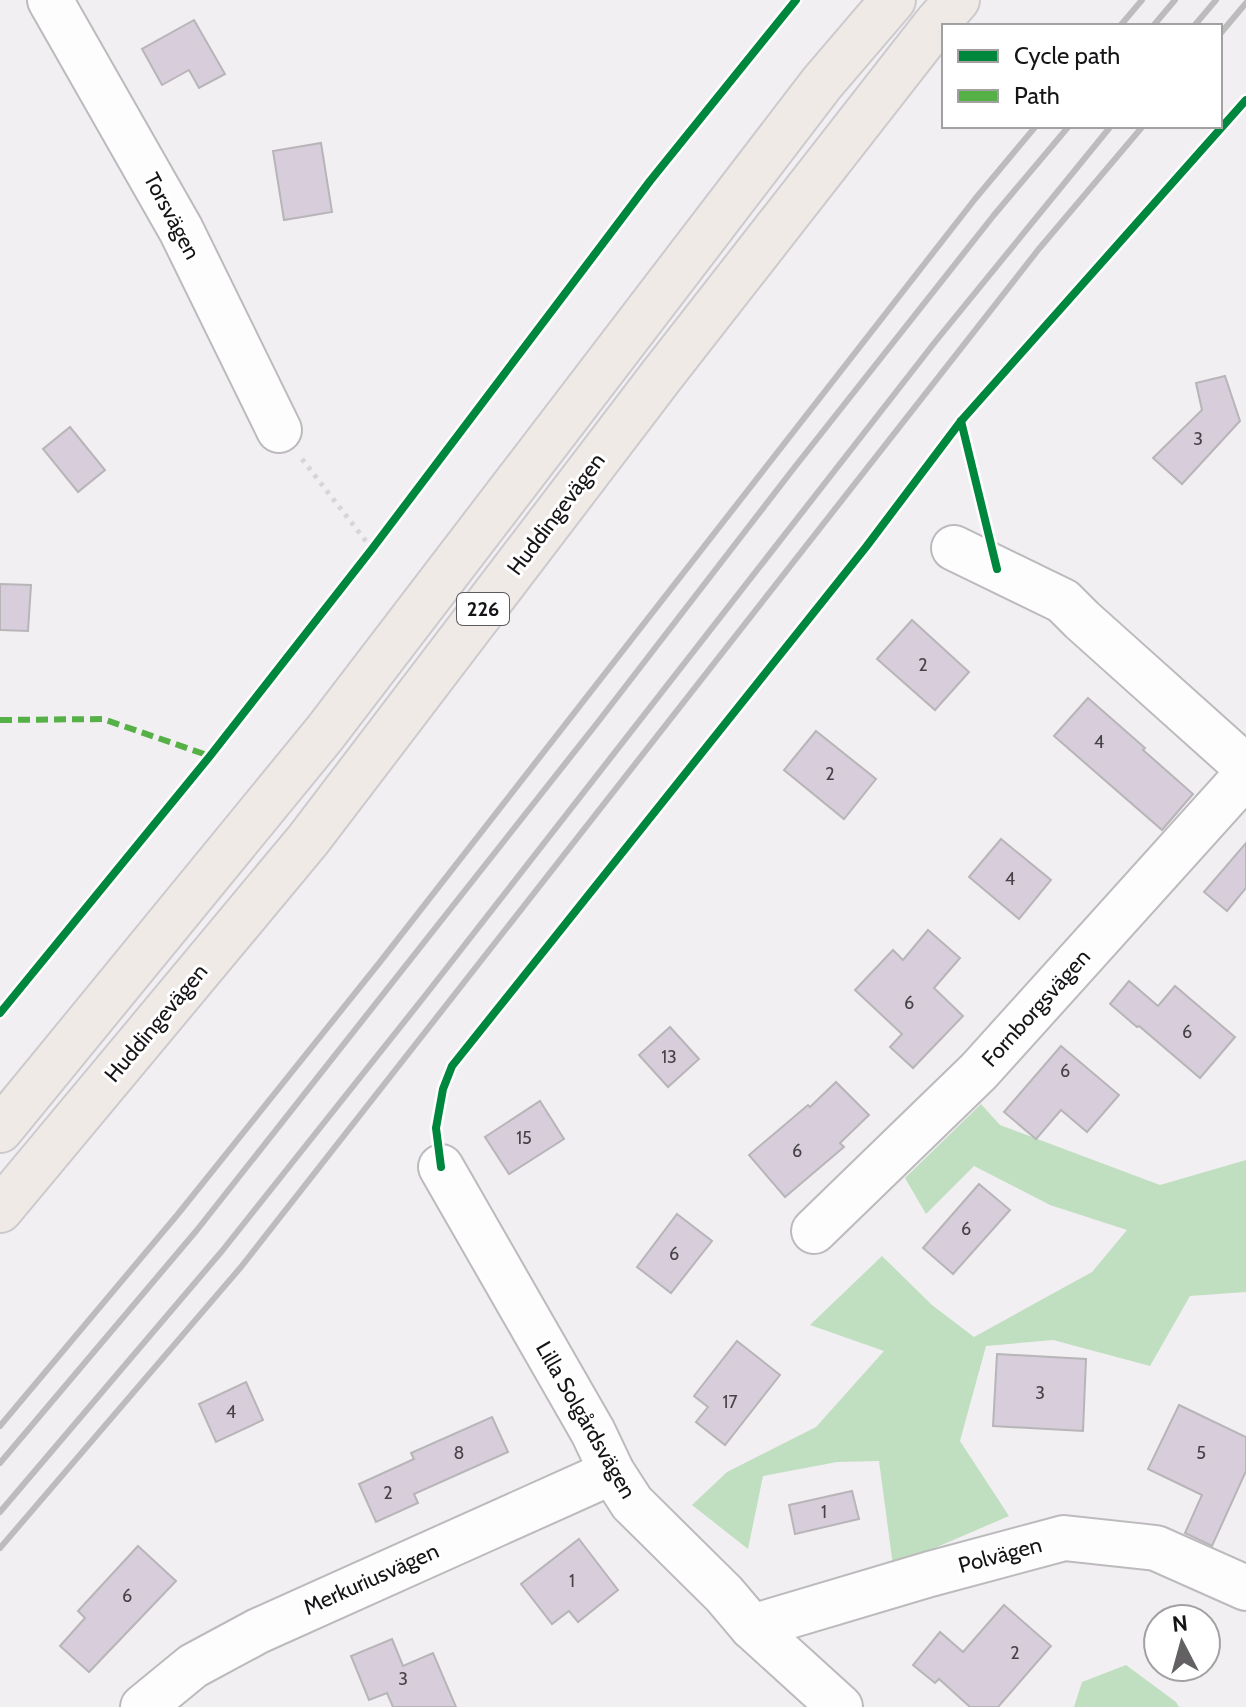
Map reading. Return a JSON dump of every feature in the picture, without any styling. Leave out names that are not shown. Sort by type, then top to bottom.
[{"type":"main road","name":"226","points":[[0,1130],[325,733],[822,83],[893,0]]},
{"type":"main road","name":"Huddingevägen","points":[[0,1210],[308,840],[662,375],[957,0]]},
{"type":"street","name":"Torsvägen","points":[[58,3],[181,230],[279,430]]},
{"type":"street","points":[[954,548],[1063,601],[1246,767]]},
{"type":"street","name":"Fornborgsvägen","points":[[814,1231],[979,1071],[1246,775]]},
{"type":"street","name":"Lilla Solgårdsvägen","points":[[441,1167],[632,1503],[724,1594],[752,1627],[840,1707]]},
{"type":"street","name":"Merkuriusvägen","points":[[145,1706],[193,1666],[258,1631],[612,1472]]},
{"type":"street","name":"Polvägen","points":[[752,1627],[1064,1538],[1156,1548],[1246,1588]]},
{"type":"path","points":[[279,430],[372,549]]},
{"type":"path","points":[[363,561],[382,536]]},
{"type":"green space","points":[[981,1104],[1000,1125],[1160,1185],[1246,1160],[1246,1292],[1190,1296],[1150,1366],[1053,1340],[986,1346],[960,1441],[1009,1516],[893,1566],[879,1461],[837,1462],[763,1476],[748,1549],[692,1505],[727,1472],[816,1427],[884,1351],[810,1325],[882,1256],[932,1305],[974,1337],[1092,1272],[1127,1230],[1050,1205],[974,1166],[926,1214],[905,1178]]},
{"type":"green space","points":[[1126,1665],[1142,1677],[1142,1683],[1150,1683],[1179,1707],[1074,1707],[1082,1682]]},
{"type":"building","points":[[194,20],[225,74],[199,88],[189,70],[162,85],[142,49]]},
{"type":"building","points":[[321,143],[332,212],[284,220],[273,151]]},
{"type":"building","points":[[1225,376],[1240,421],[1182,484],[1153,458],[1202,410],[1196,383]]},
{"type":"building","points":[[70,427],[105,470],[78,492],[43,449]]},
{"type":"building","points":[[0,584],[31,585],[28,631],[0,630]]},
{"type":"building","points":[[912,620],[969,672],[935,710],[877,659]]},
{"type":"building","points":[[1088,698],[1193,794],[1162,830],[1054,736]]},
{"type":"building","points":[[816,731],[876,779],[844,819],[784,770]]},
{"type":"building","points":[[1001,839],[1051,880],[1019,919],[969,877]]},
{"type":"building","points":[[1246,843],[1246,888],[1227,911],[1204,892]]},
{"type":"building","points":[[928,930],[960,958],[934,988],[963,1016],[913,1068],[890,1047],[902,1034],[855,990],[893,950],[903,960]]},
{"type":"building","points":[[1129,981],[1158,1006],[1175,986],[1235,1037],[1200,1078],[1110,1004]]},
{"type":"building","points":[[670,1027],[699,1059],[668,1087],[639,1055]]},
{"type":"building","points":[[1061,1046],[1119,1095],[1087,1132],[1061,1110],[1036,1139],[1004,1112]]},
{"type":"building","points":[[836,1082],[869,1115],[840,1143],[844,1147],[785,1197],[749,1155],[808,1105],[810,1107]]},
{"type":"building","points":[[540,1101],[564,1139],[509,1174],[485,1137]]},
{"type":"building","points":[[979,1184],[1010,1210],[953,1274],[923,1248]]},
{"type":"building","points":[[677,1214],[712,1241],[671,1293],[637,1267]]},
{"type":"building","points":[[737,1341],[780,1375],[725,1445],[696,1422],[708,1407],[694,1396]]},
{"type":"building","points":[[997,1354],[1086,1359],[1083,1431],[993,1426]]},
{"type":"building","points":[[246,1382],[263,1420],[216,1442],[199,1404]]},
{"type":"building","points":[[1179,1405],[1246,1437],[1246,1471],[1212,1546],[1185,1533],[1202,1495],[1148,1469]]},
{"type":"building","points":[[492,1417],[508,1452],[414,1494],[418,1503],[376,1522],[359,1484],[414,1459],[411,1453]]},
{"type":"building","points":[[852,1491],[859,1519],[795,1534],[789,1505]]},
{"type":"building","points":[[579,1539],[618,1590],[578,1622],[569,1611],[552,1624],[521,1584]]},
{"type":"building","points":[[138,1546],[176,1581],[89,1672],[60,1646],[85,1618],[78,1611]]},
{"type":"building","points":[[1004,1605],[1051,1646],[998,1707],[970,1707],[939,1679],[935,1683],[913,1665],[940,1632],[963,1652]]},
{"type":"building","points":[[392,1639],[403,1666],[433,1653],[456,1707],[393,1707],[387,1693],[369,1700],[351,1656]]},
{"type":"railway","points":[[1122,24],[1142,0]]},
{"type":"railway","points":[[1155,24],[1175,0]]},
{"type":"railway","points":[[1196,24],[1216,0]]},
{"type":"railway","points":[[1222,32],[1246,3]]},
{"type":"railway","points":[[0,1426],[178,1214],[380,962],[975,199],[1034,128]]},
{"type":"railway","points":[[0,1463],[197,1230],[794,468],[994,215],[1067,128]]},
{"type":"railway","points":[[0,1512],[222,1251],[935,342],[1109,128]]},
{"type":"railway","points":[[0,1548],[241,1267],[1038,250],[1141,128]]},
{"type":"marked path","points":[[0,720],[103,719],[210,756]]},
{"type":"cycle path","points":[[0,1013],[210,756],[372,549],[650,181],[796,0]]},
{"type":"cycle path","points":[[1222,127],[1246,100]]},
{"type":"cycle path","points":[[441,1167],[436,1128],[443,1089],[452,1066],[866,547],[961,421],[1221,128]]},
{"type":"cycle path","points":[[961,421],[997,569]]}]
